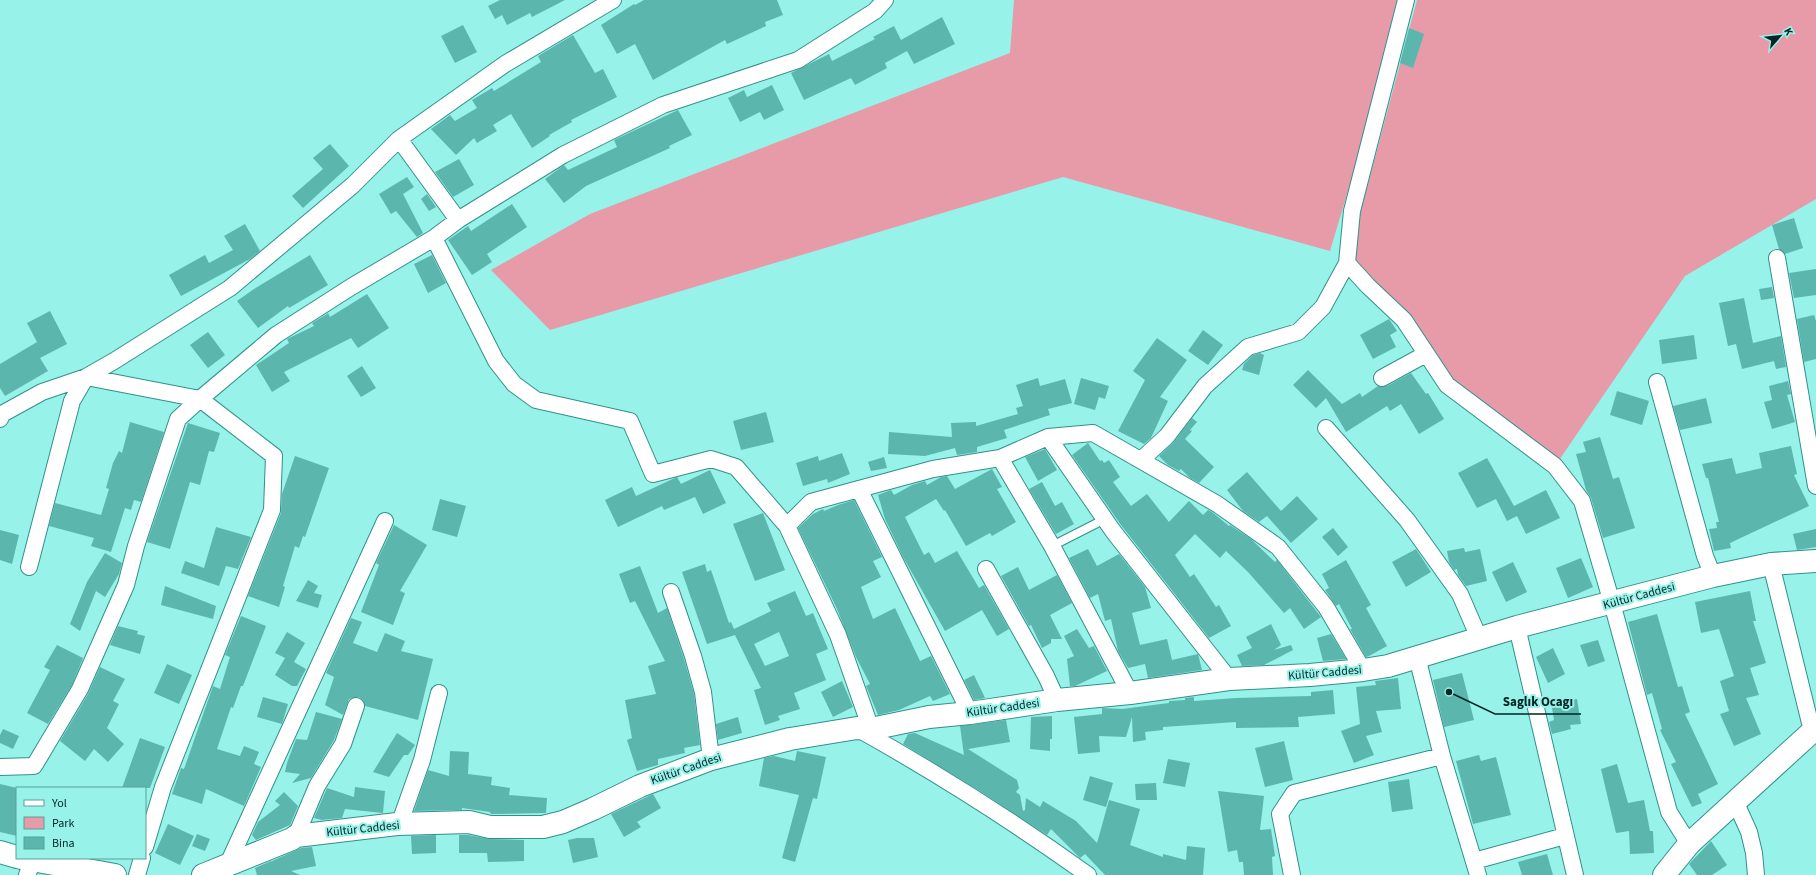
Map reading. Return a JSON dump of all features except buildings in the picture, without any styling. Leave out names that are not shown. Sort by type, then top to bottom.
[{"type":"street","points":[[1,415],[42,392],[86,377],[230,288],[353,185],[399,139],[505,64],[613,0]]},
{"type":"street","points":[[0,767],[34,766],[80,689],[126,585],[136,546],[178,419],[200,398],[276,335],[351,287],[434,238],[458,220],[563,155],[663,105],[798,60],[875,11],[885,0]]},
{"type":"street","points":[[1141,460],[1167,436],[1205,386],[1248,347],[1298,332],[1323,307],[1347,263],[1352,211],[1406,0]]},
{"type":"street","points":[[399,139],[458,220]]},
{"type":"street","points":[[434,238],[496,361],[514,384],[536,400],[630,421],[653,474],[711,459],[736,467],[787,526],[838,635],[864,728],[1056,852],[1088,875]]},
{"type":"street","points":[[1777,258],[1816,486]]},
{"type":"street","points":[[1347,263],[1368,286],[1404,320],[1447,385],[1555,466],[1582,501],[1612,603],[1669,812],[1689,844]]},
{"type":"street","points":[[1382,378],[1426,354]]},
{"type":"street","points":[[86,377],[200,398],[274,456],[272,510],[163,787],[146,844]]},
{"type":"street","points":[[29,567],[72,401],[86,377]]},
{"type":"street","points":[[1657,382],[1705,556],[1713,576]]},
{"type":"street","points":[[1326,428],[1407,520],[1460,594],[1479,638]]},
{"type":"street","points":[[787,526],[811,502],[933,469],[1000,458],[1048,436],[1093,433],[1217,504],[1278,547],[1326,607],[1363,670]]},
{"type":"street","points":[[1048,436],[1113,531],[1229,679]]},
{"type":"street","points":[[1000,458],[1052,546],[1130,693]]},
{"type":"street","points":[[859,489],[970,713]]},
{"type":"street","points":[[227,866],[385,521]]},
{"type":"street","name":"Kültür Caddesi","points":[[203,875],[292,839],[296,836],[399,825],[469,822],[490,827],[543,827],[563,822],[640,786],[711,759],[790,739],[929,717],[970,713],[1057,700],[1130,693],[1229,679],[1363,670],[1388,666],[1517,627],[1713,576],[1771,564],[1816,561]]},
{"type":"street","points":[[1664,875],[1689,844],[1814,729],[1771,564]]},
{"type":"street","points":[[986,569],[1046,676],[1057,700]]},
{"type":"street","points":[[671,592],[693,656],[703,692],[711,759]]},
{"type":"street","points":[[1517,627],[1565,836],[1576,875]]},
{"type":"street","points":[[1417,657],[1442,756],[1476,868],[1565,836]]},
{"type":"street","points":[[399,825],[422,760],[439,693]]},
{"type":"street","points":[[296,836],[317,786],[343,744],[356,706]]},
{"type":"street","points":[[1292,875],[1280,814],[1294,793],[1442,756]]},
{"type":"street","points":[[1735,801],[1749,832],[1754,853],[1756,875]]},
{"type":"street","points":[[0,852],[24,863],[115,875]]},
{"type":"street","points":[[136,875],[142,859]]},
{"type":"lane","points":[[1052,546],[1105,519]]},
{"type":"green space","points":[[1014,0],[1405,0],[1330,251],[1063,177],[550,330],[491,270],[590,214],[1010,53]]},
{"type":"green space","points":[[1417,0],[1816,0],[1816,199],[1685,276],[1555,466],[1447,385],[1347,263]]},
{"type":"place","name":"Saglık Ocagı","points":[[1449,692]]}]
